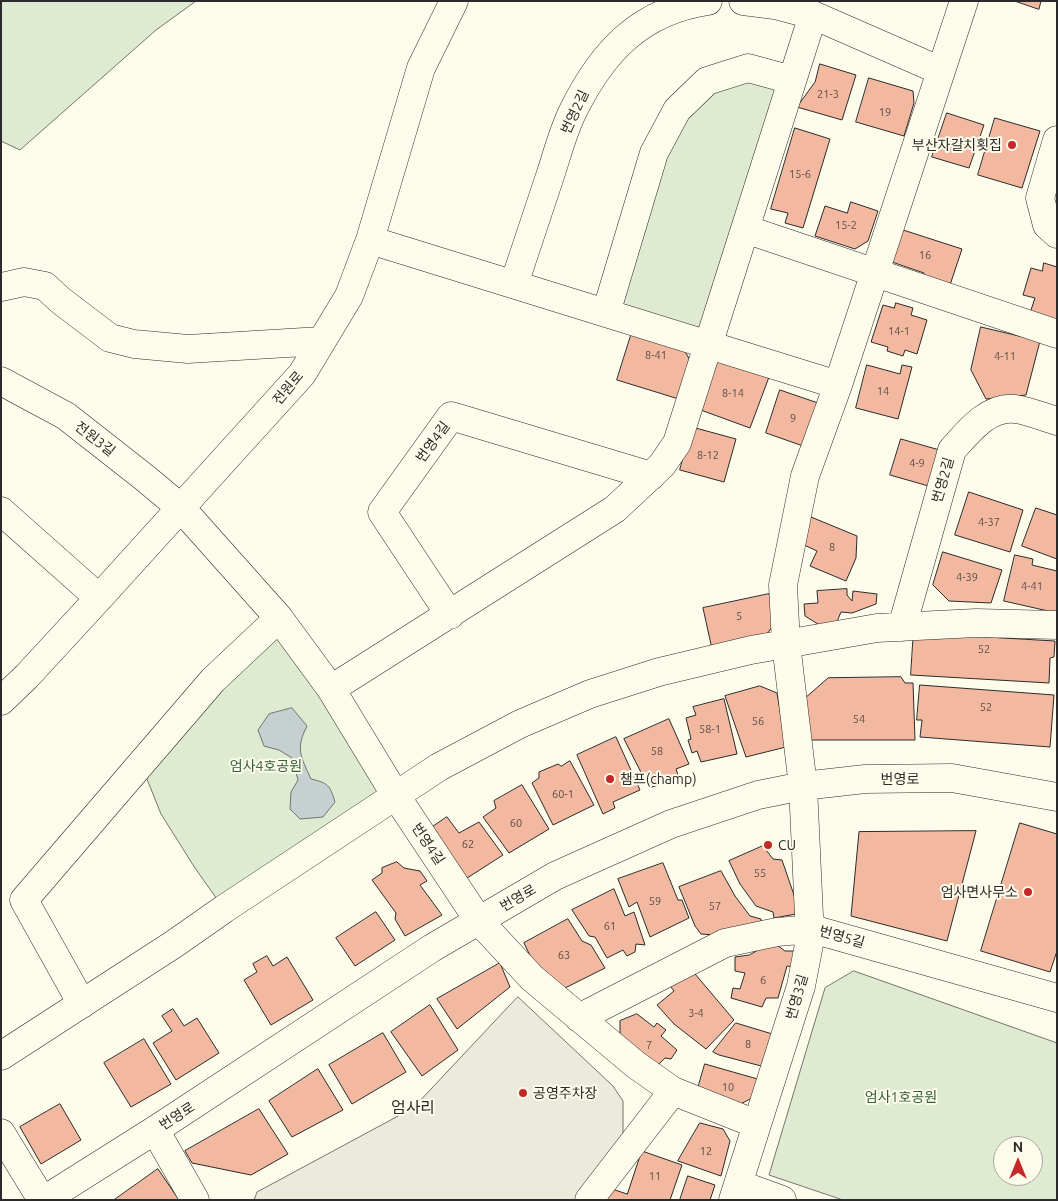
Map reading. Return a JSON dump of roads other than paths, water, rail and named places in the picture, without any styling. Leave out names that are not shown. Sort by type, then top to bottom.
[{"type":"street","name":"전원로","points":[[1,701],[27,676],[99,598],[302,374],[320,341],[349,296],[370,240],[421,68],[454,1]]},
{"type":"street","name":"번영2길","points":[[514,284],[572,112],[599,66],[628,35],[658,14],[690,4],[708,1]]},
{"type":"street","points":[[743,1],[775,4],[813,15],[941,71]]},
{"type":"street","points":[[803,786],[786,644],[782,585],[805,476],[838,385],[964,1]]},
{"type":"street","points":[[331,690],[615,509],[662,465],[677,443],[813,15]]},
{"type":"street","points":[[606,313],[654,153],[677,110],[707,81],[748,68],[792,80]]},
{"type":"street","points":[[1057,140],[1040,198],[1046,225],[1057,234]]},
{"type":"street","points":[[745,229],[1057,334]]},
{"type":"street","points":[[370,240],[838,385]]},
{"type":"street","points":[[1,287],[24,282],[45,286],[110,338],[134,344],[188,349],[320,341]]},
{"type":"street","name":"전원3길","points":[[1,381],[66,416],[181,508]]},
{"type":"street","name":"번영2길","points":[[902,627],[952,450],[968,432],[990,413],[1014,409],[1057,421]]},
{"type":"street","name":"번영4길","points":[[450,615],[382,512],[451,416],[651,476]]},
{"type":"street","name":"번영4길","points":[[181,508],[279,618],[331,690],[396,796],[479,920]]},
{"type":"street","points":[[1,511],[99,598]]},
{"type":"street","points":[[82,1004],[24,900],[213,680],[279,618]]},
{"type":"street","points":[[1,1056],[439,767],[520,724],[590,694],[659,672],[751,650],[877,628],[976,623],[1057,625]]},
{"type":"street","name":"번영로","points":[[43,1200],[155,1130],[432,948],[555,876],[671,824],[758,795],[803,786],[866,779],[952,778],[1057,797]]},
{"type":"street","name":"번영3길","points":[[736,1192],[756,1124],[802,986],[812,929],[809,916],[803,786]]},
{"type":"street","points":[[479,920],[532,978],[636,1065],[673,1091],[756,1124]]},
{"type":"street","name":"번영5길","points":[[579,1018],[725,944],[777,932],[812,929],[1057,998]]},
{"type":"street","points":[[589,1200],[673,1091]]},
{"type":"street","points":[[155,1130],[195,1200]]},
{"type":"street","points":[[1,1133],[43,1200]]},
{"type":"street","points":[[736,1192],[782,1200]]},
{"type":"place","name":"부산자갈치횟집","points":[[1012,145]]},
{"type":"place","name":"챔프(champ)","points":[[610,779]]},
{"type":"place","name":"CU","points":[[768,845]]},
{"type":"place","name":"엄사면사무소","points":[[1028,892]]},
{"type":"place","name":"공영주차장","points":[[523,1093]]},
{"type":"district","name":"엄사리","points":[[413,1108]]},
{"type":"park label","name":"엄사4호공원","points":[[266,766]]},
{"type":"park label","name":"엄사1호공원","points":[[901,1097]]}]
